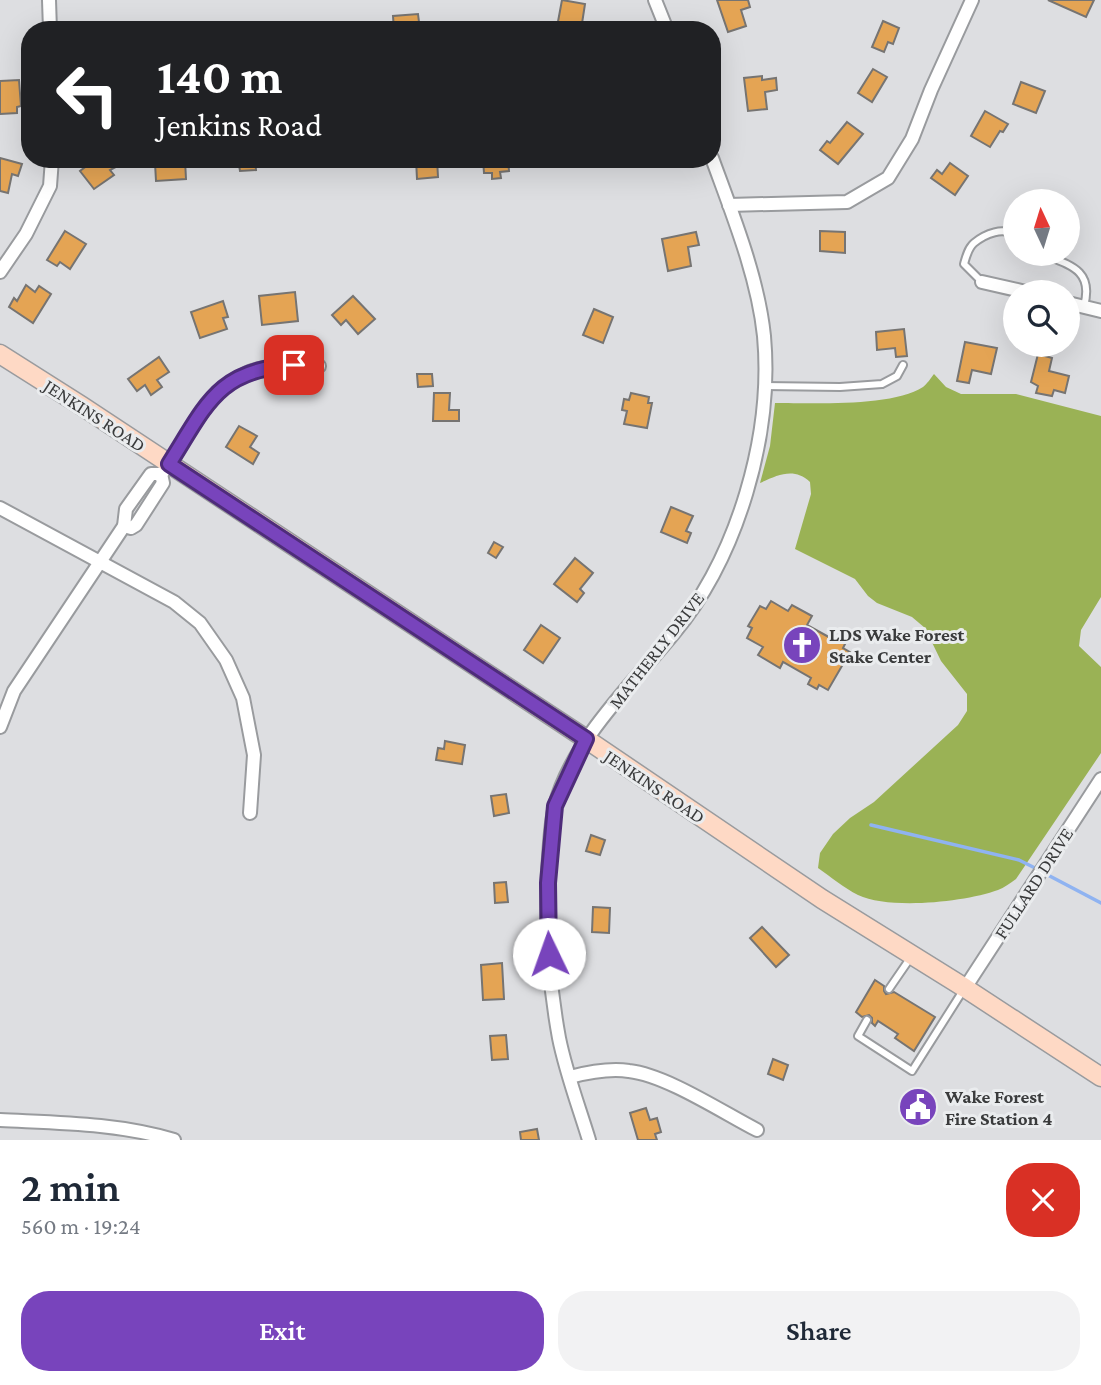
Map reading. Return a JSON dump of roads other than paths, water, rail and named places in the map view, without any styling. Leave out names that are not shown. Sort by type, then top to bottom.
[{"type":"street","points":[[49,0],[50,21]]},
{"type":"street","points":[[655,0],[663,21]]},
{"type":"street","points":[[729,205],[848,202],[888,178],[912,139],[972,0]]},
{"type":"street","points":[[0,272],[26,233],[50,186],[51,168]]},
{"type":"street","name":"MATHERLY DRIVE","points":[[589,1140],[560,1040],[547,935],[548,883],[555,806],[586,739],[679,627],[724,554],[750,482],[761,420],[764,334],[754,284],[716,168]]},
{"type":"street","points":[[982,282],[1003,287]]},
{"type":"street","points":[[1080,306],[1101,311]]},
{"type":"street","name":"JENKINS ROAD","points":[[0,354],[165,469],[586,739],[822,900],[965,988],[1101,1077]]},
{"type":"street","points":[[0,727],[14,691],[124,526],[131,528],[136,525],[163,483],[165,469],[207,406],[232,381],[261,368],[319,366]]},
{"type":"street","points":[[0,508],[174,602],[200,623],[226,660],[243,698],[252,738],[253,788],[250,813]]},
{"type":"street","name":"FULLARD DRIVE","points":[[965,988],[1101,779]]},
{"type":"street","points":[[570,1077],[593,1071],[630,1071],[654,1077],[757,1130]]},
{"type":"street","points":[[0,1120],[113,1127],[153,1133],[174,1140]]},
{"type":"lane","points":[[982,282],[964,264],[967,254],[974,243],[1003,230]]},
{"type":"lane","points":[[1072,266],[1087,283],[1083,307]]},
{"type":"lane","points":[[764,386],[840,387],[882,384],[897,376],[903,365]]},
{"type":"lane","points":[[889,989],[912,955]]},
{"type":"lane","points":[[867,1020],[858,1036],[912,1071],[965,988]]},
{"type":"waterway","points":[[871,825],[1019,860],[1037,869]]},
{"type":"waterway","points":[[1044,873],[1101,903]]},
{"type":"place","name":"LDS Wake Forest Stake Center","points":[[802,645]]},
{"type":"place","name":"Wake Forest Fire Station 4","points":[[918,1107]]}]
